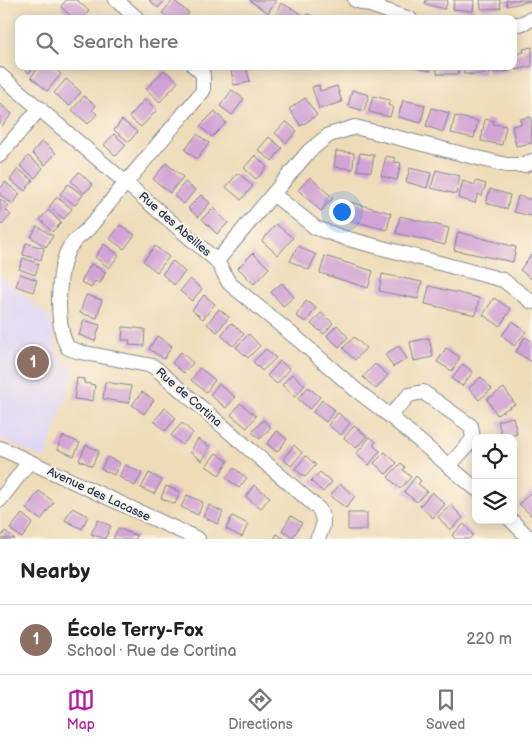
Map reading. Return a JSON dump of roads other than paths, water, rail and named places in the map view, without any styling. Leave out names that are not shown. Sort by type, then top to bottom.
[{"type":"street","points":[[116,0],[133,15]]},
{"type":"street","points":[[355,0],[398,15]]},
{"type":"street","points":[[517,23],[532,19]]},
{"type":"street","points":[[125,182],[203,91],[203,74],[198,70]]},
{"type":"street","name":"Rue des Abeilles","points":[[0,75],[217,261],[229,283],[472,486]]},
{"type":"street","points":[[0,155],[40,108]]},
{"type":"street","points":[[217,261],[309,151],[329,135],[355,127],[506,164],[530,166]]},
{"type":"street","name":"Rue de Cortina","points":[[125,182],[90,227],[70,246],[63,265],[59,288],[63,339],[68,348],[80,352],[153,366],[318,509],[324,518],[323,530],[317,539]]},
{"type":"street","points":[[273,194],[316,228],[345,238],[503,280],[532,302]]},
{"type":"street","points":[[390,416],[409,395],[424,392],[470,426],[473,439],[449,466]]},
{"type":"street","name":"Avenue des Lacasse","points":[[0,448],[198,539]]},
{"type":"street","points":[[0,500],[29,462]]},
{"type":"street","points":[[514,524],[529,538],[532,537]]},
{"type":"place","name":"École Terry-Fox","points":[[33,362]]}]
